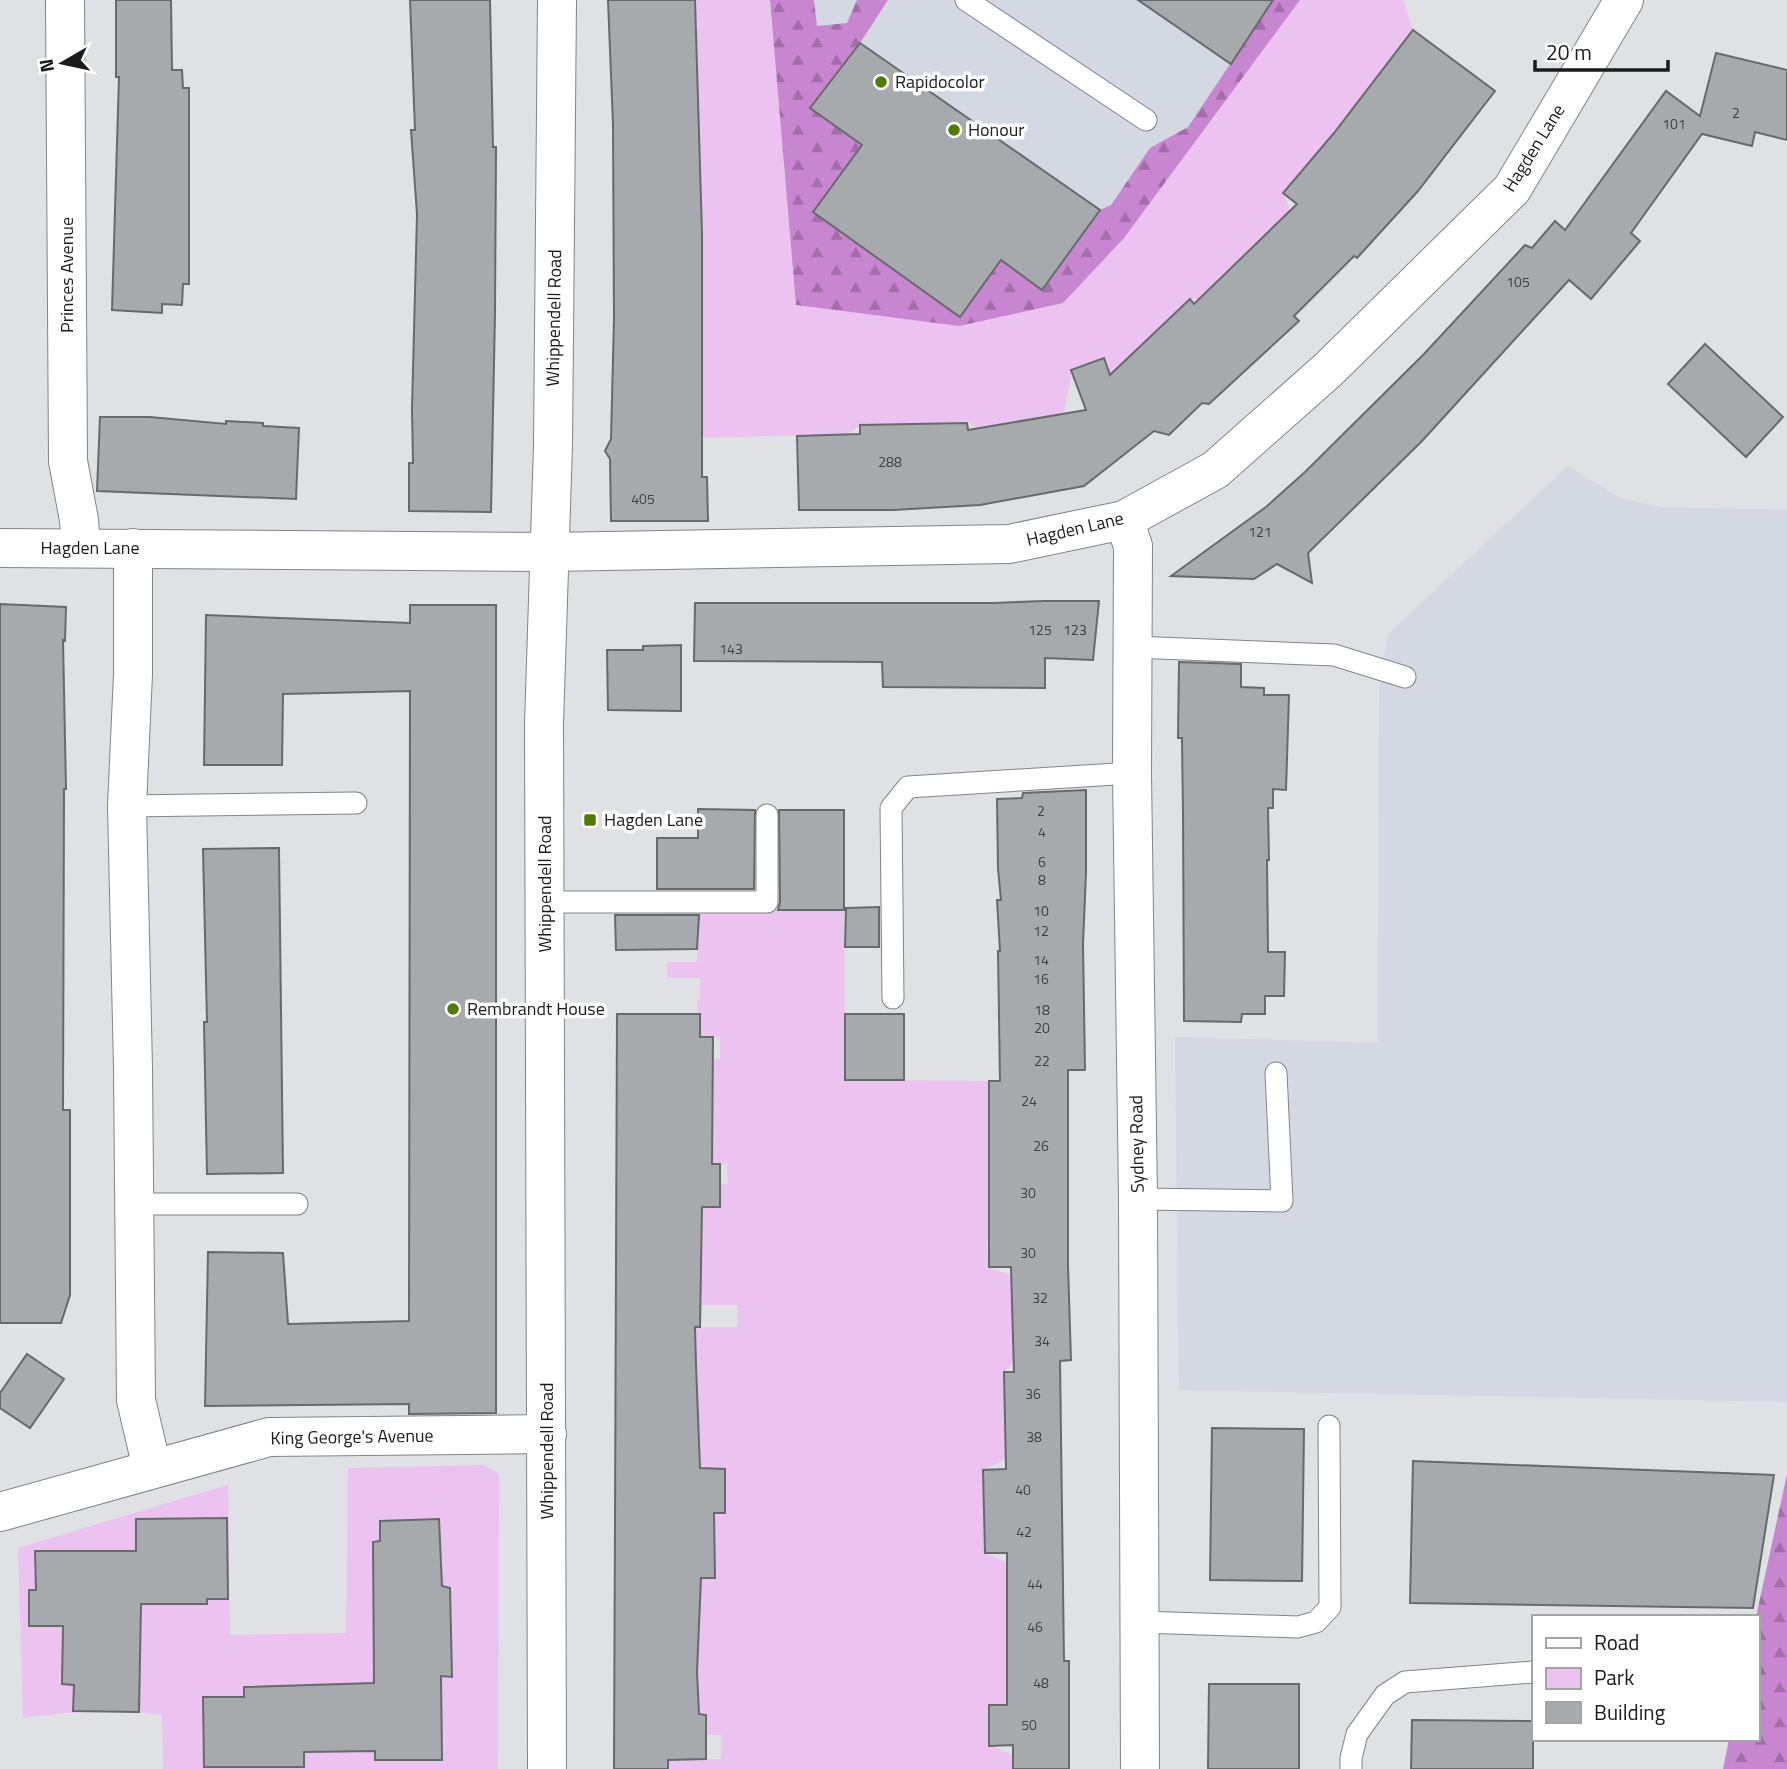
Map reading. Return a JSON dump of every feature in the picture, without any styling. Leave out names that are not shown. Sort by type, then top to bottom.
[{"type":"street","name":"Princes Avenue","points":[[65,0],[68,461],[79,520],[81,548]]},
{"type":"street","name":"Whippendell Road","points":[[547,1769],[544,724],[553,445],[557,0]]},
{"type":"street","name":"Hagden Lane","points":[[0,548],[549,552],[1009,544],[1124,520],[1215,470],[1329,369],[1512,189],[1624,0]]},
{"type":"street","name":"Sydney Road","points":[[1124,520],[1133,546],[1132,773],[1138,1199],[1140,1769]]},
{"type":"street","points":[[133,548],[133,674],[127,806],[136,1400],[152,1468]]},
{"type":"street","name":"King George's Avenue","points":[[0,1511],[269,1437],[547,1434]]},
{"type":"lane","points":[[966,0],[1146,120]]},
{"type":"lane","points":[[1133,647],[1334,655],[1405,677]]},
{"type":"lane","points":[[893,998],[891,808],[908,787],[1132,773]]},
{"type":"lane","points":[[127,806],[356,803]]},
{"type":"lane","points":[[545,902],[767,902],[767,815]]},
{"type":"lane","points":[[1138,1199],[1282,1201],[1276,1073]]},
{"type":"lane","points":[[134,1204],[297,1204]]},
{"type":"lane","points":[[1140,1622],[1298,1627],[1316,1622],[1330,1607],[1329,1426]]},
{"type":"lane","points":[[1351,1769],[1357,1734],[1385,1695],[1405,1682],[1532,1672]]},
{"type":"shaded area","points":[[770,0],[1300,0],[1124,238],[1063,303],[959,326],[794,289]]},
{"type":"shaded area","points":[[1568,466],[1620,498],[1661,507],[1787,510],[1787,1402],[1179,1390],[1175,1037],[1378,1043],[1379,688],[1388,634]]},
{"type":"green space","points":[[695,0],[770,0],[796,305],[959,326],[1063,303],[1124,238],[1300,0],[1403,0],[1413,30],[1284,193],[1290,211],[1199,299],[1190,299],[1117,369],[1117,392],[1104,358],[1072,370],[1064,414],[1025,420],[1024,427],[985,434],[967,421],[946,424],[860,425],[848,434],[702,438],[702,234]]},
{"type":"green space","points":[[770,0],[814,0],[817,26],[847,23],[857,0],[888,0],[860,43],[810,107],[862,145],[813,212],[960,317],[1001,260],[1043,290],[1100,210],[1111,205],[1150,148],[1188,127],[1273,0],[1300,0],[1124,238],[1063,303],[959,326],[796,305]]},
{"type":"green space","points":[[667,909],[844,910],[845,1080],[989,1081],[989,1122],[1013,1122],[1014,1171],[988,1180],[989,1205],[1012,1205],[1013,1240],[987,1241],[988,1267],[1011,1276],[1014,1362],[1004,1372],[1006,1459],[983,1470],[985,1553],[1007,1563],[1007,1649],[1014,1705],[989,1705],[989,1745],[1013,1755],[1013,1769],[668,1769],[668,1760],[721,1759],[721,1735],[706,1735],[706,1715],[669,1714],[696,1693],[697,1650],[669,1579],[714,1578],[669,1513],[725,1513],[725,1469],[670,1468],[699,1452],[699,1409],[670,1409],[668,1393],[698,1391],[696,1349],[670,1349],[669,1327],[737,1327],[738,1305],[697,1305],[668,1224],[720,1184],[728,1184],[727,1164],[698,1164],[669,1148],[712,1148],[713,1126],[701,1059],[720,1059],[720,1037],[667,1037],[698,1022],[700,978],[667,978],[667,962],[697,962],[699,919],[667,919]]},
{"type":"green space","points":[[484,1465],[499,1474],[498,1769],[163,1769],[162,1715],[92,1712],[23,1718],[18,1548],[228,1485],[230,1635],[346,1633],[348,1468]]},
{"type":"green space","points":[[1787,1474],[1787,1769],[1723,1769],[1729,1741],[1759,1741],[1759,1615],[1756,1615]]},
{"type":"building","points":[[116,0],[171,0],[172,70],[182,70],[183,88],[189,88],[189,284],[183,284],[182,305],[162,304],[162,313],[112,310],[119,77],[116,77]]},
{"type":"building","points":[[410,0],[490,0],[493,147],[496,147],[491,512],[409,511],[409,463],[413,463],[417,214],[411,130],[415,130]]},
{"type":"building","points":[[608,0],[695,0],[702,234],[702,477],[707,477],[708,521],[611,521],[610,459],[605,451],[611,439],[614,319],[613,124]]},
{"type":"building","points":[[1138,0],[1273,0],[1231,64]]},
{"type":"building","points":[[1413,30],[1495,91],[1418,191],[1357,258],[1354,256],[1294,316],[1299,321],[1209,404],[1202,403],[1169,435],[1154,431],[1084,486],[980,505],[893,510],[799,510],[797,436],[860,434],[860,425],[967,423],[968,430],[1086,410],[1071,370],[1104,358],[1110,375],[1190,299],[1194,304],[1297,204],[1283,193],[1334,133]]},
{"type":"building","points":[[860,43],[1100,210],[1042,290],[1001,260],[960,317],[813,212],[862,145],[810,108]]},
{"type":"building","points":[[1716,53],[1787,70],[1787,140],[1755,132],[1752,146],[1702,134],[1631,233],[1640,241],[1591,299],[1569,280],[1422,441],[1308,553],[1312,583],[1277,564],[1254,579],[1171,576],[1266,507],[1305,472],[1424,354],[1525,245],[1532,248],[1555,221],[1565,230],[1666,91],[1700,116]]},
{"type":"building","points":[[1705,344],[1783,417],[1746,457],[1668,384]]},
{"type":"building","points":[[100,417],[150,417],[226,424],[226,421],[245,422],[299,428],[296,499],[97,491]]},
{"type":"building","points":[[1099,601],[1093,660],[1045,658],[1045,688],[883,687],[882,662],[694,661],[695,603]]},
{"type":"building","points":[[0,604],[66,607],[65,641],[63,640],[66,789],[63,1110],[70,1110],[70,1295],[61,1323],[0,1323]]},
{"type":"building","name":"Rembrandt House","points":[[410,605],[496,605],[496,1413],[409,1414],[409,1404],[205,1406],[208,1252],[283,1253],[288,1324],[409,1321],[410,691],[283,694],[282,765],[204,765],[206,615],[410,623]]},
{"type":"building","points":[[681,645],[681,711],[608,710],[607,650],[643,650],[643,646]]},
{"type":"building","points":[[1179,662],[1241,664],[1241,687],[1264,688],[1264,695],[1289,695],[1286,790],[1273,789],[1273,808],[1268,808],[1267,860],[1268,952],[1285,952],[1284,996],[1265,996],[1265,1014],[1242,1014],[1241,1022],[1184,1021]]},
{"type":"building","points":[[1086,790],[1083,944],[1085,1070],[1068,1070],[1071,1360],[1060,1361],[1064,1661],[1069,1661],[1069,1769],[1013,1769],[1013,1745],[989,1746],[989,1705],[1007,1705],[1007,1553],[985,1553],[983,1470],[1006,1469],[1004,1372],[1014,1372],[1011,1267],[989,1267],[989,1081],[1000,1081],[1000,951],[997,900],[1001,900],[997,799],[1022,798],[1023,793]]},
{"type":"building","points":[[698,809],[755,810],[754,889],[657,889],[657,838],[698,838]]},
{"type":"building","points":[[779,810],[844,810],[844,910],[778,910]]},
{"type":"building","points":[[279,848],[283,1173],[207,1174],[203,849]]},
{"type":"building","points":[[879,907],[879,947],[845,947],[846,908]]},
{"type":"building","points":[[615,915],[699,915],[697,949],[616,950]]},
{"type":"building","points":[[617,1014],[700,1014],[700,1037],[713,1037],[712,1164],[720,1164],[720,1207],[702,1207],[700,1327],[695,1327],[700,1468],[725,1469],[725,1513],[714,1513],[715,1578],[701,1578],[697,1672],[699,1714],[706,1715],[706,1759],[668,1760],[668,1769],[614,1769]]},
{"type":"building","points":[[845,1014],[904,1014],[904,1080],[845,1080]]},
{"type":"building","points":[[27,1354],[64,1379],[30,1428],[0,1408],[0,1393]]},
{"type":"building","points":[[1212,1428],[1304,1429],[1302,1581],[1210,1580]]},
{"type":"building","points":[[1413,1461],[1774,1475],[1753,1608],[1410,1603]]},
{"type":"building","points":[[227,1518],[228,1599],[207,1599],[207,1604],[141,1604],[139,1712],[73,1711],[74,1685],[62,1684],[63,1626],[29,1626],[29,1590],[36,1590],[35,1551],[136,1551],[136,1519]]},
{"type":"building","points":[[439,1519],[442,1586],[450,1588],[452,1677],[441,1676],[442,1760],[375,1760],[375,1751],[304,1752],[304,1767],[204,1767],[203,1697],[244,1697],[244,1687],[374,1683],[373,1542],[380,1541],[380,1521]]},
{"type":"building","points":[[1209,1684],[1299,1684],[1299,1769],[1208,1769]]},
{"type":"building","points":[[1412,1720],[1532,1721],[1533,1769],[1411,1769]]},
{"type":"place","name":"Rapidocolor","points":[[881,82]]},
{"type":"place","name":"Honour","points":[[954,130]]},
{"type":"place","name":"Hagden Lane","points":[[590,820]]},
{"type":"place","name":"Rembrandt House","points":[[453,1009]]}]
